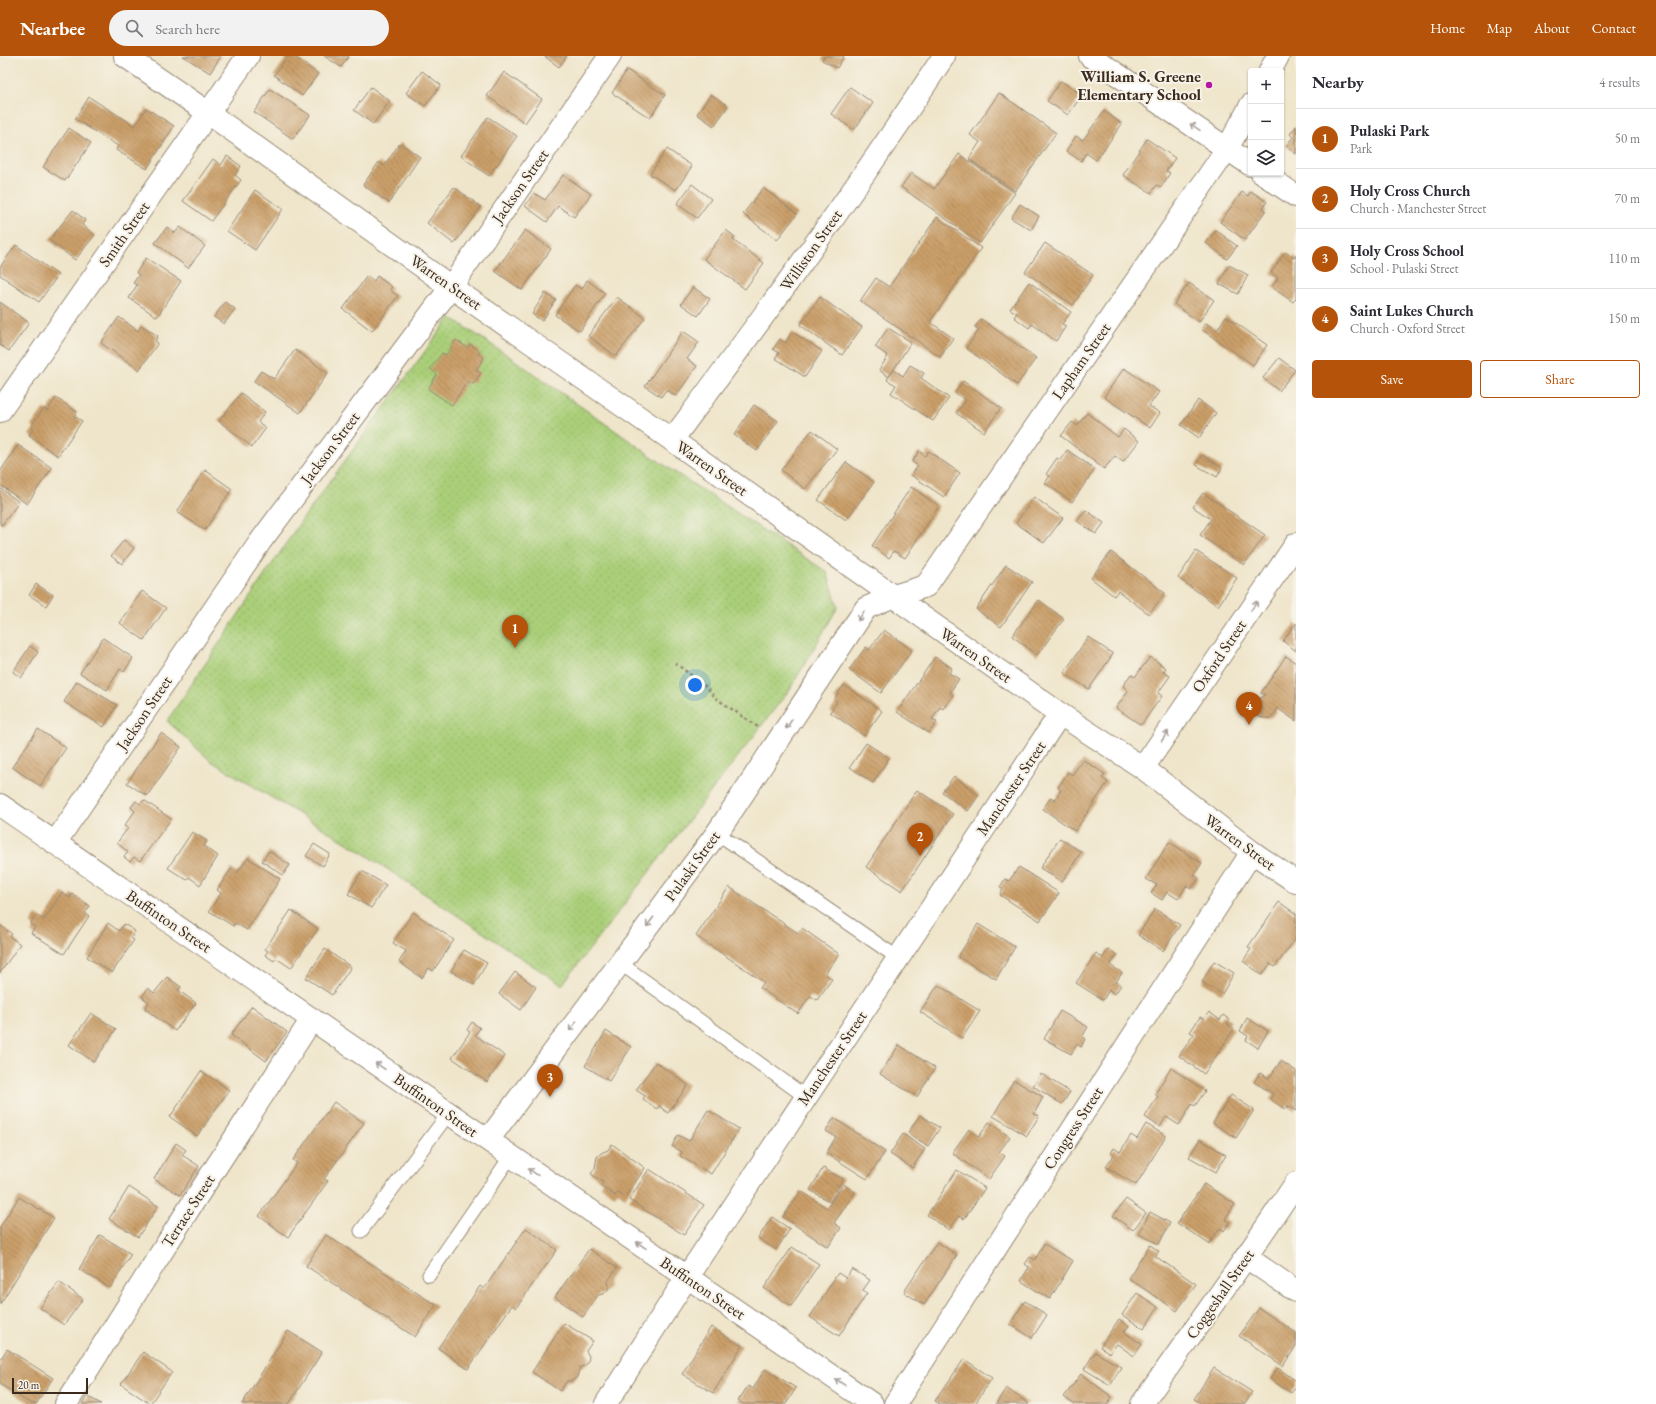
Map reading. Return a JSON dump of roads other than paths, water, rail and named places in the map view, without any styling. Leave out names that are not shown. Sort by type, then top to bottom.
[{"type":"street","name":"Warren Street","points":[[125,56],[207,112],[451,287],[672,440],[1060,714],[1143,768],[1252,852],[1296,882]]},
{"type":"street","name":"Smith Street","points":[[0,411],[207,112],[248,56]]},
{"type":"street","name":"Jackson Street","points":[[55,842],[260,542],[451,287],[610,56]]},
{"type":"street","name":"Williston Street","points":[[672,440],[785,287],[888,142],[944,56]]},
{"type":"street","points":[[1090,56],[1248,163]]},
{"type":"street","points":[[1272,68],[1278,56]]},
{"type":"street","name":"Lapham Street","points":[[894,596],[926,586],[1227,149],[1248,110]]},
{"type":"street","points":[[1266,176],[1296,196]]},
{"type":"street","name":"Oxford Street","points":[[1143,768],[1296,544]]},
{"type":"street","name":"Pulaski Street","points":[[488,1140],[716,833],[866,608],[894,596]]},
{"type":"street","name":"Manchester Street","points":[[606,1404],[687,1277],[1060,714]]},
{"type":"street","name":"Buffinton Street","points":[[0,805],[872,1404]]},
{"type":"street","name":"Congress Street","points":[[895,1404],[1252,852]]},
{"type":"street","name":"Terrace Street","points":[[66,1404],[190,1207],[312,1019]]},
{"type":"street","name":"Coggeshall Street","points":[[1142,1404],[1246,1258],[1296,1183]]},
{"type":"street","points":[[1246,1258],[1296,1291]]},
{"type":"lane","points":[[716,833],[898,958]]},
{"type":"lane","points":[[620,963],[806,1097]]},
{"type":"lane","points":[[361,1231],[449,1113]]},
{"type":"lane","points":[[429,1275],[511,1156]]},
{"type":"place","name":"William S. Greene Elementary School","points":[[1209,85]]},
{"type":"place","name":"Pulaski Park","points":[[515,648]]},
{"type":"place","name":"Saint Lukes Church","points":[[1249,725]]},
{"type":"place","name":"Holy Cross Church","points":[[920,856]]},
{"type":"place","name":"Holy Cross School","points":[[550,1097]]}]
